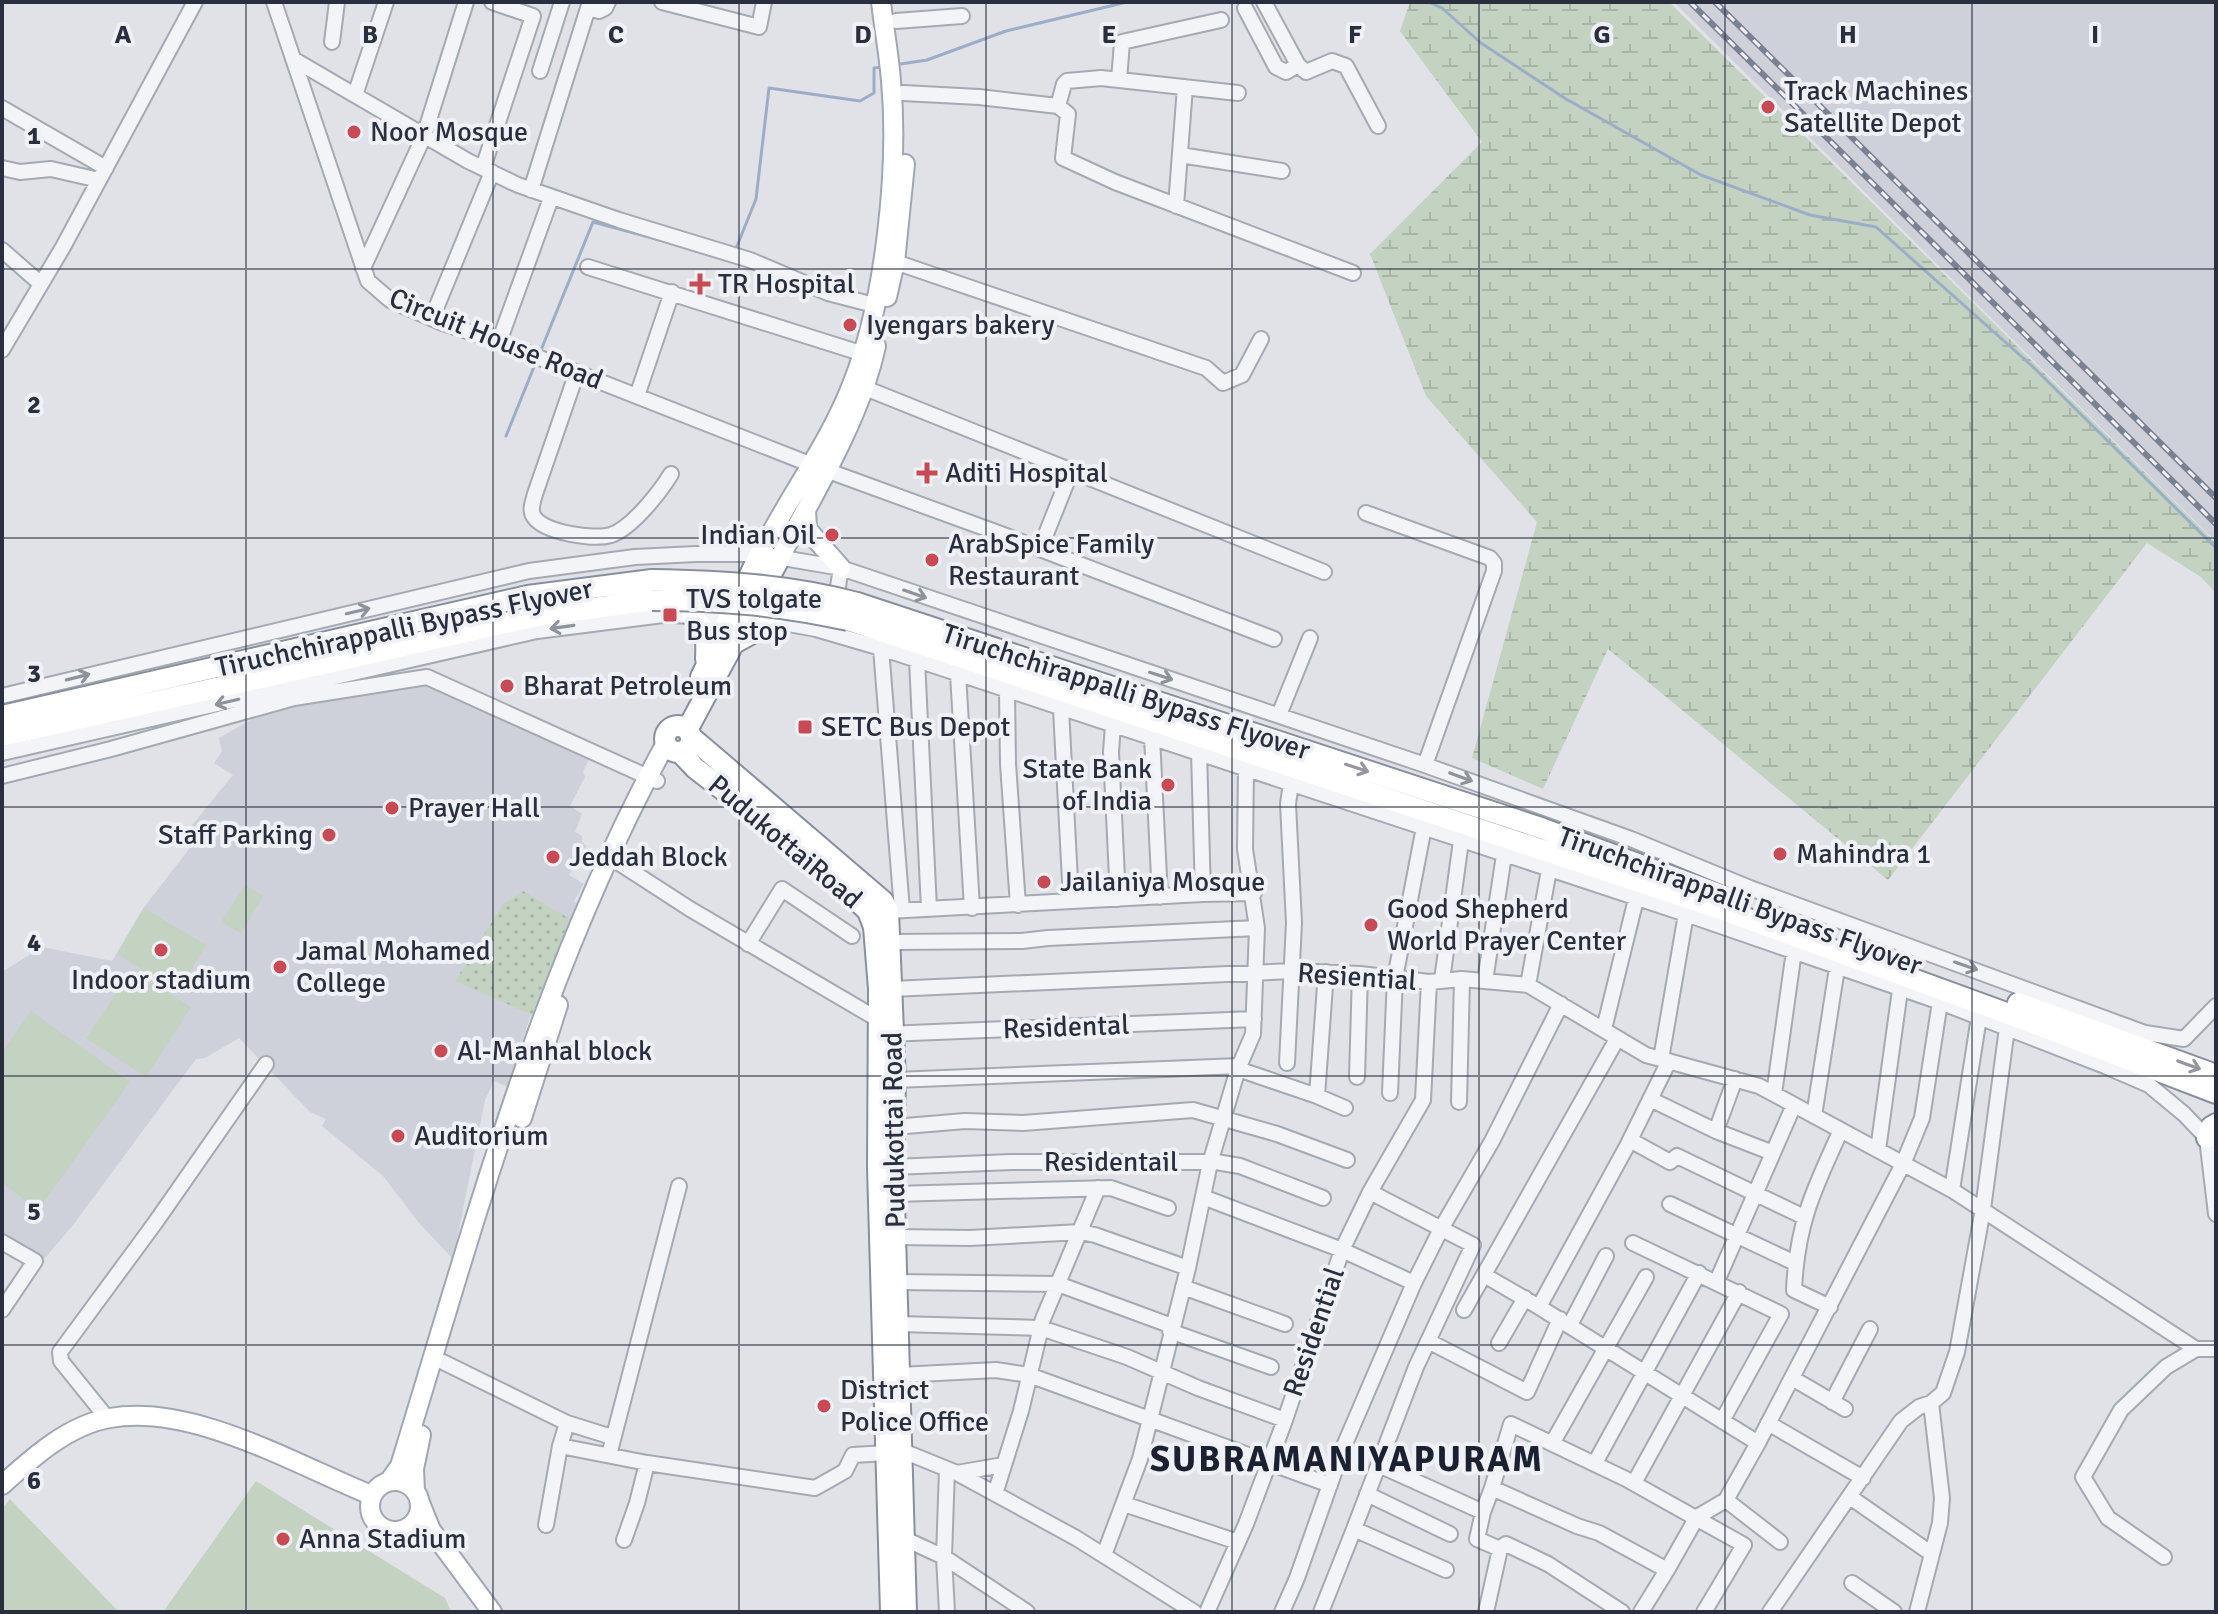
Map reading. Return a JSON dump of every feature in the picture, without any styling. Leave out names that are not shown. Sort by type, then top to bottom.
[{"type":"highway","points":[[706,667],[739,618],[770,555]]},
{"type":"highway","name":"Tiruchchirappalli Bypass Flyover","points":[[2,716],[528,596],[712,600],[853,612],[1541,828],[2216,1075]]},
{"type":"highway","name":"Tiruchchirappalli Bypass Flyover","points":[[2,736],[537,616],[656,598]]},
{"type":"highway","name":"Tiruchchirappalli Bypass Flyover","points":[[853,612],[1721,909],[2216,1093]]},
{"type":"highway","points":[[692,616],[702,624],[707,636],[706,667],[679,740],[895,910]]},
{"type":"highway","points":[[735,643],[739,618]]},
{"type":"highway","points":[[697,697],[735,643],[774,621]]},
{"type":"highway","name":"PudukottaiRoad","points":[[679,740],[695,768],[783,836],[868,911],[874,927],[883,1030],[878,1168],[892,1449],[891,1612]]},
{"type":"highway","name":"Pudukottai Road","points":[[895,910],[891,942],[892,989],[883,1030],[895,1080],[893,1167],[900,1375],[892,1449],[905,1539],[906,1612]]},
{"type":"main road","points":[[841,568],[807,529],[806,510],[819,467],[853,383],[868,355],[895,262],[905,170],[890,28],[880,2]]},
{"type":"main road","points":[[890,28],[894,2]]},
{"type":"main road","points":[[770,555],[775,523],[819,467],[865,388],[893,170],[897,88]]},
{"type":"main road","points":[[770,555],[806,510]]},
{"type":"main road","points":[[453,1560],[423,1540],[400,1531],[386,1530],[376,1524],[369,1505],[371,1495],[379,1485],[390,1480],[400,1466],[596,898],[652,779],[679,740]]},
{"type":"main road","points":[[596,898],[619,863],[652,779]]},
{"type":"main road","points":[[400,1531],[412,1525],[419,1515],[414,1469],[417,1447],[474,1246]]},
{"type":"main road","points":[[2,1485],[32,1458],[65,1436],[107,1418],[139,1415],[178,1420],[220,1432],[371,1495]]},
{"type":"main road","points":[[390,1480],[404,1482],[418,1497],[431,1530],[492,1612]]},
{"type":"street","points":[[2,350],[8,326],[41,284],[195,2]]},
{"type":"street","name":"Circuit House Road","points":[[274,2],[363,268],[368,281],[377,291],[405,308],[1274,639]]},
{"type":"street","points":[[332,42],[337,2]]},
{"type":"street","points":[[355,95],[386,2]]},
{"type":"street","points":[[363,268],[424,136],[466,2]]},
{"type":"street","points":[[432,318],[487,170],[533,16],[514,6],[492,2]]},
{"type":"street","points":[[540,71],[562,2]]},
{"type":"street","points":[[531,190],[588,8],[599,11],[608,2]]},
{"type":"street","points":[[662,2],[759,27],[764,2]]},
{"type":"street","points":[[1264,2],[1298,65],[1306,72],[1332,61],[1346,66],[1378,126]]},
{"type":"street","points":[[1245,8],[1276,67],[1286,72],[1298,65]]},
{"type":"street","points":[[890,28],[962,16]]},
{"type":"street","points":[[1119,80],[1122,42],[1221,20]]},
{"type":"street","points":[[293,59],[424,136],[531,190],[750,260],[828,293],[874,305]]},
{"type":"street","points":[[1058,106],[1067,81],[1101,78],[1238,93]]},
{"type":"street","points":[[1176,206],[1185,87]]},
{"type":"street","points":[[897,88],[1058,106],[1068,114],[1069,120],[1063,158],[1176,206],[1353,273]]},
{"type":"street","points":[[2,108],[103,174]]},
{"type":"street","points":[[1180,155],[1282,171]]},
{"type":"street","points":[[2,168],[20,172],[51,169],[103,174]]},
{"type":"street","points":[[499,342],[551,198]]},
{"type":"street","points":[[2,250],[41,284]]},
{"type":"street","points":[[895,262],[1206,368],[1223,383],[1242,375],[1261,339]]},
{"type":"street","points":[[588,267],[868,355]]},
{"type":"street","points":[[637,396],[672,292]]},
{"type":"street","points":[[577,372],[535,494],[531,509],[533,517],[574,535],[610,535],[623,529],[661,491],[671,474]]},
{"type":"street","points":[[865,388],[1324,572]]},
{"type":"street","points":[[1040,549],[1072,469]]},
{"type":"street","points":[[1366,513],[1490,558],[1494,563],[1477,624],[1425,765]]},
{"type":"street","points":[[656,598],[663,555]]},
{"type":"street","points":[[2,696],[529,571],[663,555],[770,555],[841,568],[1425,765],[1631,839],[1750,888],[2145,1033],[2184,1039],[2216,1006]]},
{"type":"street","points":[[830,633],[841,568]]},
{"type":"street","points":[[2,753],[537,631],[656,598],[692,616],[774,621],[881,648],[1686,914],[1940,1002],[2149,1085],[2184,1114],[2211,1131],[2216,1214]]},
{"type":"street","points":[[1279,715],[1310,638]]},
{"type":"street","points":[[881,648],[895,910],[1254,893]]},
{"type":"street","points":[[917,660],[929,909]]},
{"type":"street","points":[[958,674],[972,908]]},
{"type":"street","points":[[2,776],[294,698],[427,677],[652,779]]},
{"type":"street","points":[[1007,691],[1008,764],[1018,905]]},
{"type":"street","points":[[1061,709],[1071,900]]},
{"type":"street","points":[[1113,725],[1111,752],[1118,899]]},
{"type":"street","points":[[1152,737],[1160,897]]},
{"type":"street","points":[[1199,752],[1203,894]]},
{"type":"street","points":[[1104,1555],[1140,1459],[1222,1116],[1253,1034],[1257,928],[1245,849],[1246,767]]},
{"type":"street","points":[[1287,1063],[1294,923],[1288,804],[1291,783]]},
{"type":"street","points":[[1390,1093],[1395,978],[1424,827]]},
{"type":"street","points":[[1436,981],[1461,841]]},
{"type":"street","points":[[1485,981],[1504,855]]},
{"type":"street","points":[[619,863],[883,1030]]},
{"type":"street","points":[[1528,985],[1549,870]]},
{"type":"street","points":[[748,944],[782,889],[852,936]]},
{"type":"street","points":[[1604,1029],[1636,899]]},
{"type":"street","points":[[1539,1307],[1630,1140],[1665,1060],[1686,914]]},
{"type":"street","points":[[891,942],[1022,941],[1257,928]]},
{"type":"street","points":[[1774,1094],[1794,951]]},
{"type":"street","points":[[1814,1116],[1837,968]]},
{"type":"street","name":"Resiential","points":[[892,989],[1293,971],[1528,985],[1646,1055],[1759,1086],[1952,1190],[2196,1349]]},
{"type":"street","points":[[1317,1096],[1326,972]]},
{"type":"street","points":[[1357,1077],[1360,974]]},
{"type":"street","points":[[2000,978],[2037,1009]]},
{"type":"street","points":[[1459,1102],[1462,979]]},
{"type":"street","name":"Residential","points":[[898,1324],[1041,1328],[1083,1341],[1285,1420],[1342,1250],[1370,1192],[1423,1100],[1436,981]]},
{"type":"street","points":[[1878,1150],[1900,990]]},
{"type":"street","points":[[1641,1612],[1697,1517],[1726,1500],[1903,1164],[1922,1118],[1940,1002]]},
{"type":"street","points":[[1282,1612],[1350,1431],[1414,1283],[1492,1141],[1561,1004]]},
{"type":"street","points":[[1952,1190],[1979,1017]]},
{"type":"street","name":"Residental","points":[[883,1030],[1254,1019]]},
{"type":"street","points":[[1770,1612],[1901,1421],[1943,1393],[1957,1352],[1983,1209],[2007,1028]]},
{"type":"street","points":[[1464,1310],[1617,1039]]},
{"type":"street","points":[[107,1418],[61,1361],[60,1352],[266,1064]]},
{"type":"street","points":[[895,1080],[1238,1067],[1345,1108]]},
{"type":"street","points":[[1716,1131],[1735,1079]]},
{"type":"street","points":[[1650,1099],[1716,1131],[1773,1153]]},
{"type":"street","points":[[1717,1281],[1794,1105]]},
{"type":"street","points":[[894,1127],[965,1121],[1023,1123],[1193,1110],[1222,1116],[1347,1160]]},
{"type":"street","points":[[1722,1421],[1794,1290],[1795,1263],[1804,1217],[1841,1130]]},
{"type":"street","points":[[1630,1140],[1670,1162],[1677,1156],[1804,1217]]},
{"type":"street","name":"Residentail","points":[[893,1167],[1011,1162],[1210,1163],[1240,1166],[1323,1198]]},
{"type":"street","points":[[609,1455],[679,1186]]},
{"type":"street","points":[[995,1494],[1021,1411],[1041,1328],[1098,1188]]},
{"type":"street","points":[[894,1194],[1111,1188],[1168,1208]]},
{"type":"street","points":[[1321,1612],[1428,1341],[1473,1245],[1370,1192]]},
{"type":"street","points":[[1203,1197],[1342,1250],[1414,1283]]},
{"type":"street","points":[[1670,1204],[1795,1263]]},
{"type":"street","points":[[895,1237],[970,1238],[1080,1232],[1188,1268]]},
{"type":"street","points":[[2,1242],[35,1261],[2,1310]]},
{"type":"street","points":[[1633,1243],[1781,1314]]},
{"type":"street","points":[[1428,1341],[1527,1392],[1606,1256]]},
{"type":"street","points":[[1595,1463],[1699,1273]]},
{"type":"street","points":[[1484,1275],[1758,1443]]},
{"type":"street","points":[[1553,1442],[1646,1277]]},
{"type":"street","points":[[897,1282],[1058,1284],[1271,1367]]},
{"type":"street","points":[[1183,1287],[1285,1324]]},
{"type":"street","points":[[1794,1290],[1830,1307]]},
{"type":"street","points":[[1634,1483],[1739,1292]]},
{"type":"street","points":[[1499,1343],[1525,1298]]},
{"type":"street","points":[[1792,1378],[1838,1405],[1870,1329]]},
{"type":"street","points":[[2164,1557],[2108,1518],[2083,1477],[2121,1410],[2166,1367],[2196,1349],[2216,1349]]},
{"type":"street","points":[[443,1362],[567,1423],[612,1437]]},
{"type":"street","points":[[900,1375],[996,1370],[1029,1375],[1330,1485]]},
{"type":"street","points":[[1917,1612],[1940,1523],[1942,1498],[1931,1403]]},
{"type":"street","points":[[1207,1612],[1285,1420]]},
{"type":"street","points":[[546,1525],[567,1423]]},
{"type":"street","points":[[1768,1423],[1863,1478]]},
{"type":"street","points":[[1500,1549],[1477,1539],[1511,1424],[1634,1483],[1744,1545],[1704,1612]]},
{"type":"street","points":[[560,1446],[647,1463],[815,1488],[845,1471],[853,1455],[892,1449],[952,1471],[995,1494],[1104,1555],[1194,1612]]},
{"type":"street","points":[[624,1540],[647,1463]]},
{"type":"street","points":[[952,1471],[1003,1465]]},
{"type":"street","points":[[1379,1465],[1483,1512]]},
{"type":"street","points":[[947,1612],[944,1557],[952,1471]]},
{"type":"street","points":[[1492,1488],[1599,1533],[1667,1570]]},
{"type":"street","points":[[1367,1494],[1450,1534]]},
{"type":"street","points":[[1850,1497],[1932,1554]]},
{"type":"street","points":[[1726,1500],[1780,1542]]},
{"type":"street","points":[[1124,1504],[1238,1542]]},
{"type":"street","points":[[1354,1529],[1446,1570]]},
{"type":"street","points":[[905,1539],[944,1557],[1023,1611]]},
{"type":"street","points":[[1486,1612],[1500,1549],[1506,1544],[1519,1548],[1622,1612]]},
{"type":"street","points":[[1852,1583],[1894,1612]]},
{"type":"shaded area","points":[[1674,2],[2216,2],[2216,542]]},
{"type":"shaded area","name":"Jamal Mohamed College","points":[[417,679],[590,757],[583,772],[585,777],[570,806],[582,814],[575,832],[582,836],[582,842],[587,846],[569,875],[584,884],[574,901],[577,903],[539,990],[507,1087],[494,1081],[485,1100],[453,1259],[419,1223],[383,1176],[322,1126],[326,1119],[310,1112],[239,1038],[205,1058],[196,1059],[45,1258],[2,1234],[2,972],[42,947],[112,961],[142,910],[192,845],[189,829],[233,775],[214,763],[222,751],[219,738],[252,719],[307,703]]},
{"type":"green space","points":[[1410,2],[1669,2],[2216,543],[2216,593],[2201,577],[2147,543],[1888,880],[1608,649],[1543,789],[1472,758],[1537,522],[1426,396],[1370,254],[1482,142],[1400,31]]},
{"type":"green space","points":[[245,885],[263,896],[241,934],[221,922]]},
{"type":"green space","points":[[523,891],[570,919],[532,1015],[455,981],[503,904]]},
{"type":"green space","name":"Indoor stadium","points":[[144,908],[206,945],[178,992],[117,954]]},
{"type":"green space","points":[[132,970],[191,1007],[146,1077],[86,1038]]},
{"type":"green space","points":[[31,1011],[130,1082],[38,1210],[2,1183],[2,1052]]},
{"type":"green space","name":"Anna Stadium","points":[[256,1481],[445,1598],[451,1612],[163,1612]]},
{"type":"green space","points":[[10,1499],[119,1612],[2,1612],[2,1509]]},
{"type":"waterway","points":[[894,65],[927,60],[1006,31],[1127,2]]},
{"type":"waterway","points":[[1429,2],[1442,8],[1481,43],[1566,99],[1701,175],[1810,215],[1876,227],[2031,365],[2216,548]]},
{"type":"waterway","points":[[737,246],[756,199],[769,88],[860,101],[874,93],[874,68],[883,67]]},
{"type":"waterway","points":[[539,355],[593,222],[675,244]]},
{"type":"waterway","points":[[506,436],[536,362]]},
{"type":"railway","points":[[1690,2],[2216,524]]},
{"type":"railway","points":[[1715,2],[2216,498]]},
{"type":"place","name":"Track Machines Satellite Depot","points":[[1768,107]]},
{"type":"place","name":"Noor Mosque","points":[[354,132]]},
{"type":"place","name":"TR Hospital","points":[[700,284]]},
{"type":"place","name":"Iyengars bakery","points":[[850,325]]},
{"type":"place","name":"Aditi Hospital","points":[[927,473]]},
{"type":"place","name":"Indian Oil","points":[[832,535]]},
{"type":"place","name":"ArabSpice Family Restaurant","points":[[932,560]]},
{"type":"place","name":"TVS tolgate Bus stop","points":[[670,615]]},
{"type":"place","name":"Bharat Petroleum","points":[[507,686]]},
{"type":"place","name":"SETC Bus Depot","points":[[805,727]]},
{"type":"place","name":"State Bank of India","points":[[1168,785]]},
{"type":"place","name":"Prayer Hall","points":[[392,808]]},
{"type":"place","name":"Staff Parking","points":[[329,835]]},
{"type":"place","name":"Mahindra 1","points":[[1780,854]]},
{"type":"place","name":"Jeddah Block","points":[[553,857]]},
{"type":"place","name":"Jailaniya Mosque","points":[[1044,882]]},
{"type":"place","name":"Good Shepherd World Prayer Center","points":[[1371,925]]},
{"type":"place","name":"Indoor stadium","points":[[161,950]]},
{"type":"place","name":"Jamal Mohamed College","points":[[280,967]]},
{"type":"place","name":"Al-Manhal block","points":[[441,1051]]},
{"type":"place","name":"Auditorium","points":[[398,1136]]},
{"type":"place","name":"District Police Office","points":[[824,1406]]},
{"type":"place","name":"Anna Stadium","points":[[283,1539]]},
{"type":"district","name":"SUBRAMANIYAPURAM","points":[[1347,1459]]}]
